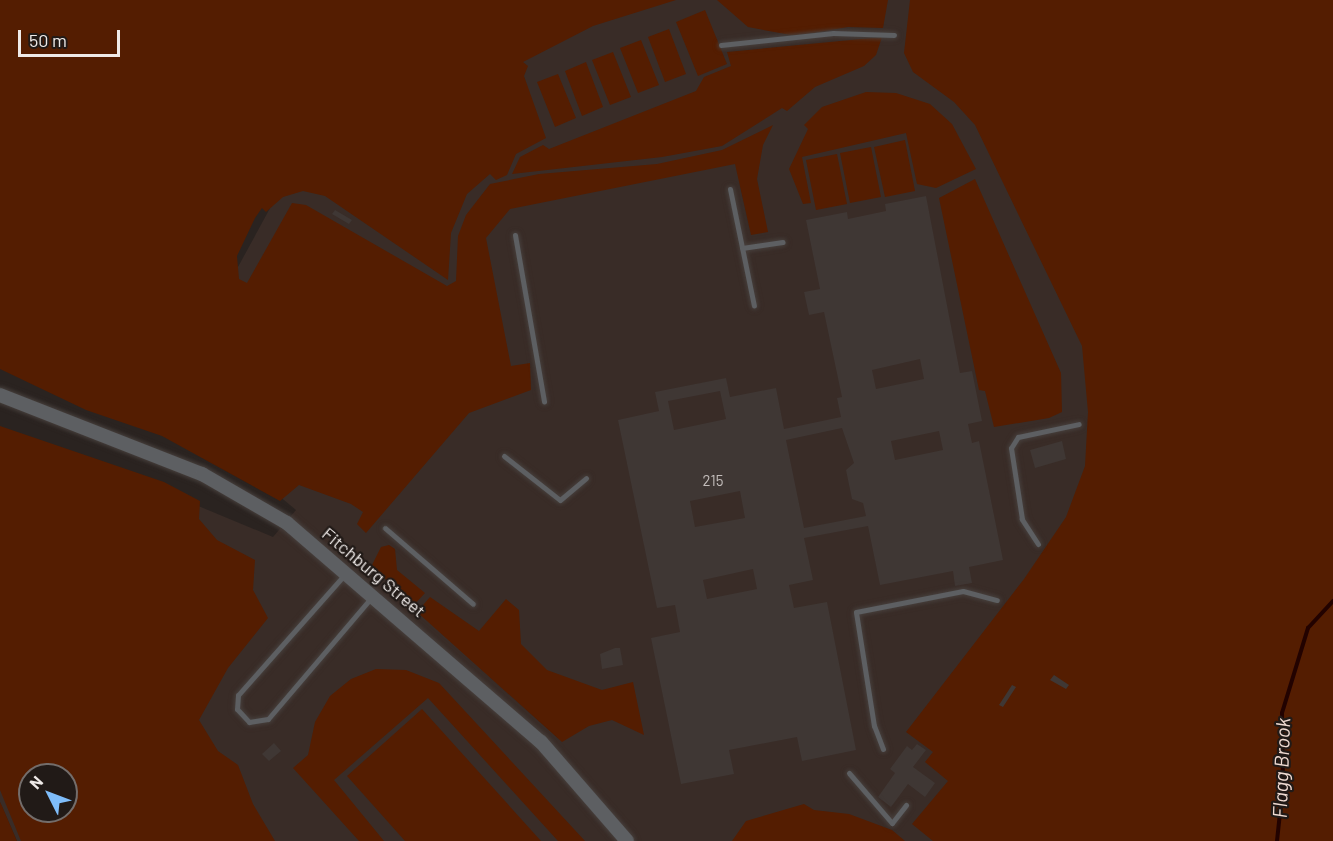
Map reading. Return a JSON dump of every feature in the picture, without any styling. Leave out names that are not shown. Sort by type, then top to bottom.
[{"type":"street","name":"Fitchburg Street","points":[[2,397],[224,484],[287,523],[374,595],[541,742],[627,841]]},
{"type":"lane","points":[[721,45],[833,33],[894,35]]},
{"type":"lane","points":[[730,189],[754,306]]},
{"type":"lane","points":[[515,235],[544,402]]},
{"type":"lane","points":[[742,248],[783,242]]},
{"type":"lane","points":[[1038,544],[1022,519],[1011,448],[1018,438],[1079,424]]},
{"type":"lane","points":[[504,456],[560,500],[586,478]]},
{"type":"lane","points":[[385,528],[473,604]]},
{"type":"lane","points":[[347,572],[238,695],[237,709],[249,722],[268,719],[374,595]]},
{"type":"lane","points":[[883,749],[874,726],[856,612],[963,591],[997,600]]},
{"type":"lane","points":[[849,773],[892,823],[906,805]]},
{"type":"shaded area","points":[[0,0],[676,0],[593,26],[523,62],[528,66],[524,76],[546,138],[516,154],[507,175],[496,180],[490,174],[467,194],[451,233],[448,280],[325,196],[303,191],[283,197],[266,212],[262,208],[255,218],[237,256],[239,279],[247,283],[292,203],[306,205],[447,286],[456,281],[458,236],[466,215],[490,184],[539,174],[657,164],[722,150],[773,125],[763,145],[757,179],[768,232],[751,235],[735,164],[510,209],[486,238],[511,366],[530,363],[531,390],[469,413],[366,533],[357,524],[363,512],[351,504],[299,485],[280,501],[162,436],[86,410],[0,369]]},
{"type":"shaded area","points":[[325,0],[1333,0],[1174,841],[17,841],[0,802],[0,486],[37,439],[273,537],[296,510],[165,401],[275,199]]},
{"type":"shaded area","points":[[717,0],[888,0],[883,28],[848,27],[796,36],[748,27]]},
{"type":"shaded area","points":[[910,0],[1333,0],[1333,841],[933,841],[912,824],[948,781],[925,762],[933,752],[906,732],[1024,579],[1066,517],[1085,466],[1088,412],[1082,346],[975,125],[954,102],[913,72],[904,53]]},
{"type":"shaded area","points":[[705,10],[727,64],[698,76],[676,22]]},
{"type":"shaded area","points":[[669,29],[686,74],[665,82],[648,37]]},
{"type":"shaded area","points":[[882,37],[876,55],[864,66],[815,87],[787,111],[782,108],[722,146],[662,157],[512,174],[520,157],[543,145],[549,149],[696,91],[704,77],[731,66],[727,52]]},
{"type":"shaded area","points":[[641,40],[659,85],[638,93],[620,48]]},
{"type":"shaded area","points":[[613,52],[631,97],[610,105],[592,60]]},
{"type":"shaded area","points":[[586,62],[603,107],[582,116],[565,71]]},
{"type":"shaded area","points":[[558,74],[576,118],[555,127],[537,82]]},
{"type":"shaded area","points":[[866,92],[896,93],[930,104],[952,124],[976,169],[936,188],[917,184],[906,133],[802,157],[811,203],[803,204],[789,169],[808,129],[804,125],[822,107]]},
{"type":"shaded area","points":[[905,140],[915,191],[885,197],[874,147]]},
{"type":"shaded area","points":[[871,147],[881,197],[850,203],[840,153]]},
{"type":"shaded area","points":[[837,154],[847,204],[816,210],[806,160]]},
{"type":"shaded area","points":[[975,179],[1061,373],[1062,412],[1049,418],[994,427],[985,391],[979,390],[939,198]]},
{"type":"shaded area","points":[[0,426],[164,482],[200,501],[199,519],[217,540],[255,560],[253,590],[268,618],[228,668],[199,720],[218,751],[238,765],[253,804],[275,841],[21,841],[0,790]]},
{"type":"shaded area","points":[[389,545],[395,549],[397,570],[425,593],[412,607],[372,565],[381,547]]},
{"type":"shaded area","points":[[430,597],[479,631],[506,599],[519,610],[521,644],[547,670],[602,690],[633,682],[644,735],[612,720],[589,726],[562,742],[417,612]]},
{"type":"shaded area","points":[[376,669],[406,670],[439,683],[585,841],[558,841],[428,698],[334,780],[384,841],[359,841],[293,768],[308,755],[315,722],[330,696],[351,679]]},
{"type":"shaded area","points":[[422,709],[541,841],[405,841],[347,776]]},
{"type":"shaded area","points":[[0,802],[2,806],[17,841],[0,841]]},
{"type":"shaded area","points":[[804,804],[814,810],[849,814],[892,830],[905,841],[732,841],[746,821]]},
{"type":"building","points":[[926,196],[960,373],[972,371],[982,421],[968,424],[972,443],[979,441],[1003,560],[969,567],[972,583],[955,586],[953,571],[880,585],[868,526],[804,538],[813,580],[789,585],[794,608],[827,602],[856,750],[802,761],[797,737],[729,750],[734,774],[681,784],[651,638],[680,632],[675,605],[657,608],[618,420],[659,411],[655,392],[726,378],[730,397],[776,388],[784,429],[841,417],[837,398],[842,397],[824,312],[809,315],[804,292],[820,289],[806,220],[847,212],[848,219],[886,211],[885,204]],"holes":[[[920,359],[924,379],[876,389],[872,370]],[[720,391],[726,419],[674,430],[668,401]],[[842,428],[854,463],[846,470],[852,499],[863,503],[866,516],[804,528],[786,440]],[[939,431],[943,450],[895,460],[891,441]],[[740,491],[745,518],[695,527],[690,501]],[[753,569],[757,589],[707,599],[703,580]]]},
{"type":"building","points":[[335,210],[352,220],[349,224],[332,214]]},
{"type":"building","points":[[1062,441],[1066,459],[1035,468],[1030,450]]},
{"type":"building","points":[[620,648],[623,665],[602,669],[600,654]]},
{"type":"building","points":[[1054,675],[1069,685],[1066,689],[1050,680]]},
{"type":"building","points":[[1012,685],[1016,687],[1003,707],[999,705]]},
{"type":"building","points":[[274,743],[281,751],[269,761],[262,754]]},
{"type":"building","points":[[917,744],[926,750],[913,767],[935,783],[925,797],[908,784],[891,807],[878,797],[895,773],[890,769],[907,746],[912,750]]},
{"type":"waterway","name":"Flagg Brook","points":[[1277,841],[1283,785],[1282,713],[1308,628],[1333,601]]}]
